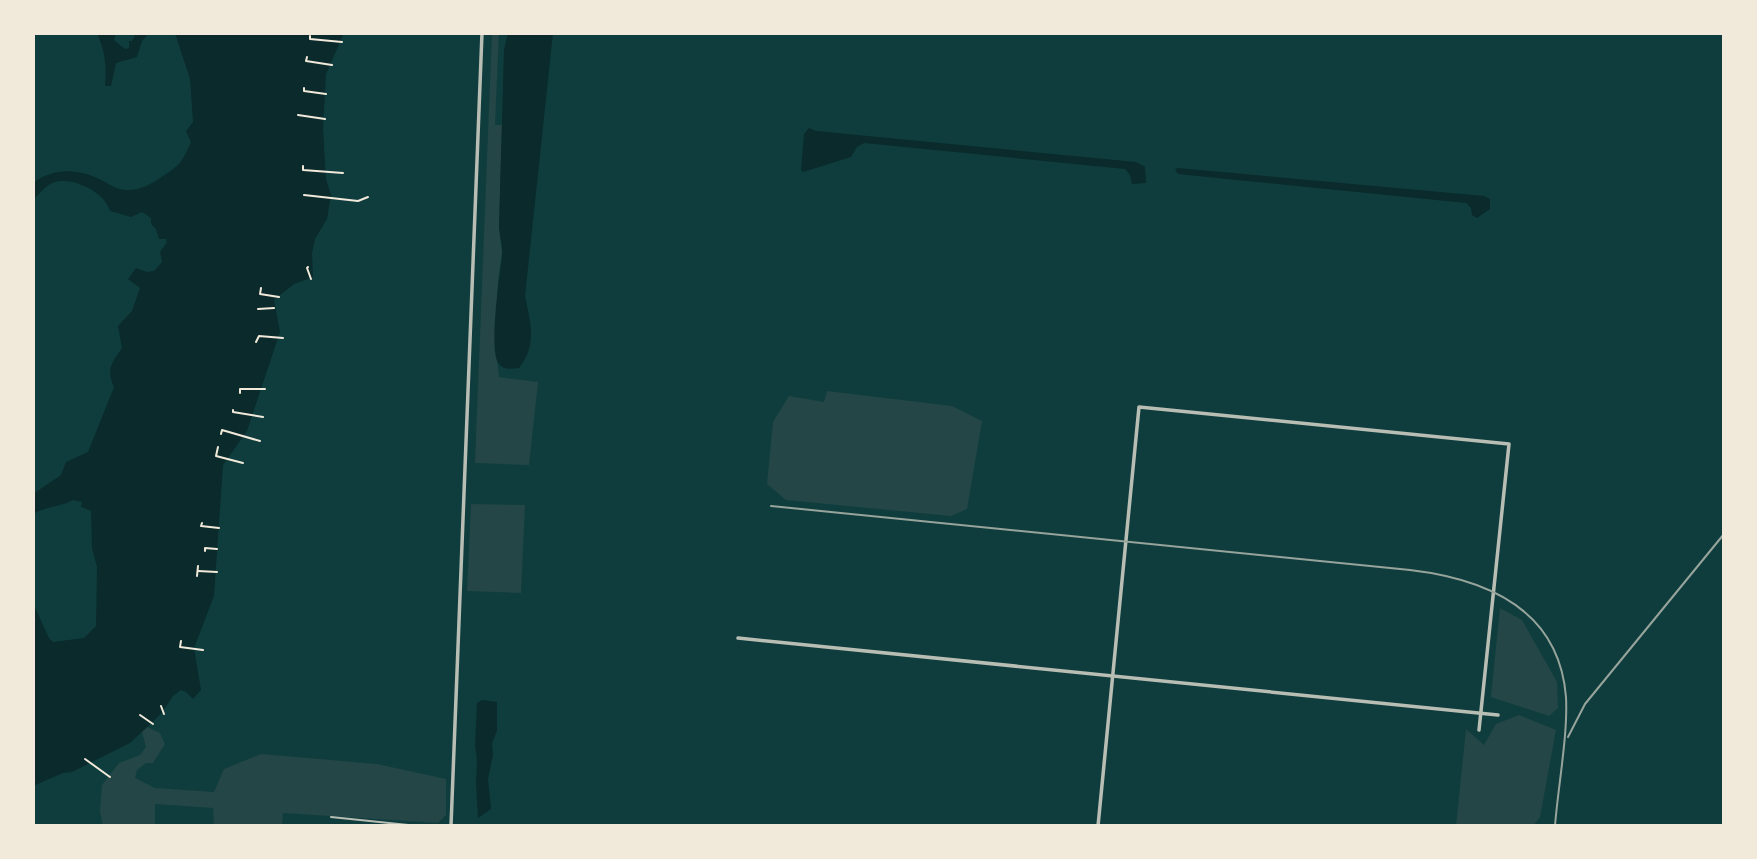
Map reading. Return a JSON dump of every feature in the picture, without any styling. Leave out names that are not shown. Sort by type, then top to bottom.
[{"type":"street","points":[[451,826],[482,33]]},
{"type":"street","points":[[1098,826],[1139,407],[1508,444],[1479,730]]},
{"type":"street","points":[[738,638],[1498,715]]},
{"type":"lane","points":[[331,817],[418,826]]},
{"type":"path","points":[[310,36],[310,39],[342,42]]},
{"type":"path","points":[[307,57],[306,61],[332,65]]},
{"type":"path","points":[[304,88],[304,91],[326,94]]},
{"type":"path","points":[[298,115],[325,119]]},
{"type":"path","points":[[303,166],[303,170],[343,173]]},
{"type":"path","points":[[304,195],[358,201],[368,197]]},
{"type":"path","points":[[309,267],[307,268],[311,279]]},
{"type":"path","points":[[261,288],[260,294],[279,297]]},
{"type":"path","points":[[258,309],[274,308]]},
{"type":"path","points":[[256,342],[259,336],[283,338]]},
{"type":"path","points":[[240,393],[240,389],[265,389]]},
{"type":"path","points":[[233,410],[263,417]]},
{"type":"path","points":[[221,434],[222,430],[260,441]]},
{"type":"path","points":[[218,447],[216,456],[243,463]]},
{"type":"path","points":[[202,523],[201,526],[219,528]]},
{"type":"path","points":[[205,551],[205,548],[218,549]]},
{"type":"path","points":[[197,576],[198,566]]},
{"type":"path","points":[[198,571],[217,572]]},
{"type":"path","points":[[181,640],[180,648],[203,650]]},
{"type":"path","points":[[161,706],[164,713]]},
{"type":"path","points":[[140,715],[153,724]]},
{"type":"path","points":[[85,759],[110,777]]},
{"type":"shaded area","points":[[97,33],[124,33],[116,34],[114,40],[125,49],[129,48],[129,41],[132,41],[136,33],[149,33],[142,41],[137,57],[116,63],[111,86],[105,86],[105,59]]},
{"type":"shaded area","points":[[175,33],[344,33],[326,74],[323,128],[326,179],[331,195],[327,219],[315,239],[312,253],[313,277],[294,284],[274,300],[280,332],[247,431],[223,465],[214,596],[194,648],[201,690],[193,699],[181,690],[173,696],[161,714],[130,743],[72,772],[33,786],[33,603],[53,642],[84,638],[96,626],[97,567],[92,548],[91,511],[81,507],[82,502],[73,500],[33,514],[33,494],[61,475],[66,462],[88,452],[114,387],[110,376],[111,367],[122,348],[118,326],[132,311],[140,288],[128,279],[136,268],[147,272],[154,271],[162,262],[160,252],[167,242],[166,239],[159,239],[151,224],[151,218],[142,212],[131,217],[110,211],[102,198],[79,184],[55,182],[33,200],[33,183],[47,175],[71,171],[95,177],[113,187],[135,190],[152,183],[179,163],[191,142],[186,131],[193,122],[190,79]]},
{"type":"shaded area","points":[[492,33],[499,33],[495,125],[502,125],[499,228],[502,253],[495,342],[499,377],[538,382],[529,465],[475,463]]},
{"type":"shaded area","points":[[508,33],[553,33],[525,296],[531,342],[519,368],[511,369],[499,364],[495,345],[502,253],[499,228],[504,50]]},
{"type":"shaded area","points":[[809,128],[816,131],[1136,162],[1145,167],[1146,183],[1132,184],[1125,169],[864,143],[857,147],[851,157],[803,172],[804,134]]},
{"type":"shaded area","points":[[1175,169],[1484,196],[1490,199],[1490,209],[1477,218],[1472,215],[1471,208],[1466,203],[1178,174]]},
{"type":"shaded area","points":[[827,391],[952,406],[982,421],[967,509],[951,516],[786,500],[767,484],[773,422],[789,396],[824,402]]},
{"type":"shaded area","points":[[471,504],[525,505],[521,593],[467,591]]},
{"type":"shaded area","points":[[1500,608],[1522,620],[1557,682],[1558,708],[1549,716],[1491,697]]},
{"type":"shaded area","points":[[482,700],[497,702],[497,731],[492,743],[493,755],[488,779],[491,809],[478,818],[475,745],[477,703]]},
{"type":"shaded area","points":[[1519,715],[1556,730],[1540,817],[1533,826],[1456,826],[1466,729],[1484,745],[1496,724]]},
{"type":"shaded area","points":[[147,727],[160,733],[165,744],[153,763],[146,763],[137,770],[135,778],[155,788],[214,792],[224,769],[261,754],[377,764],[446,779],[446,815],[438,823],[283,813],[282,826],[214,826],[213,808],[155,804],[155,826],[103,826],[100,811],[102,785],[119,763],[140,755],[146,747],[142,732]]},
{"type":"railway","points":[[771,506],[1410,570],[1439,574],[1491,591],[1514,604],[1534,621],[1550,641],[1560,667],[1566,712],[1555,826]]},
{"type":"railway","points":[[1568,737],[1585,704],[1724,534]]}]
